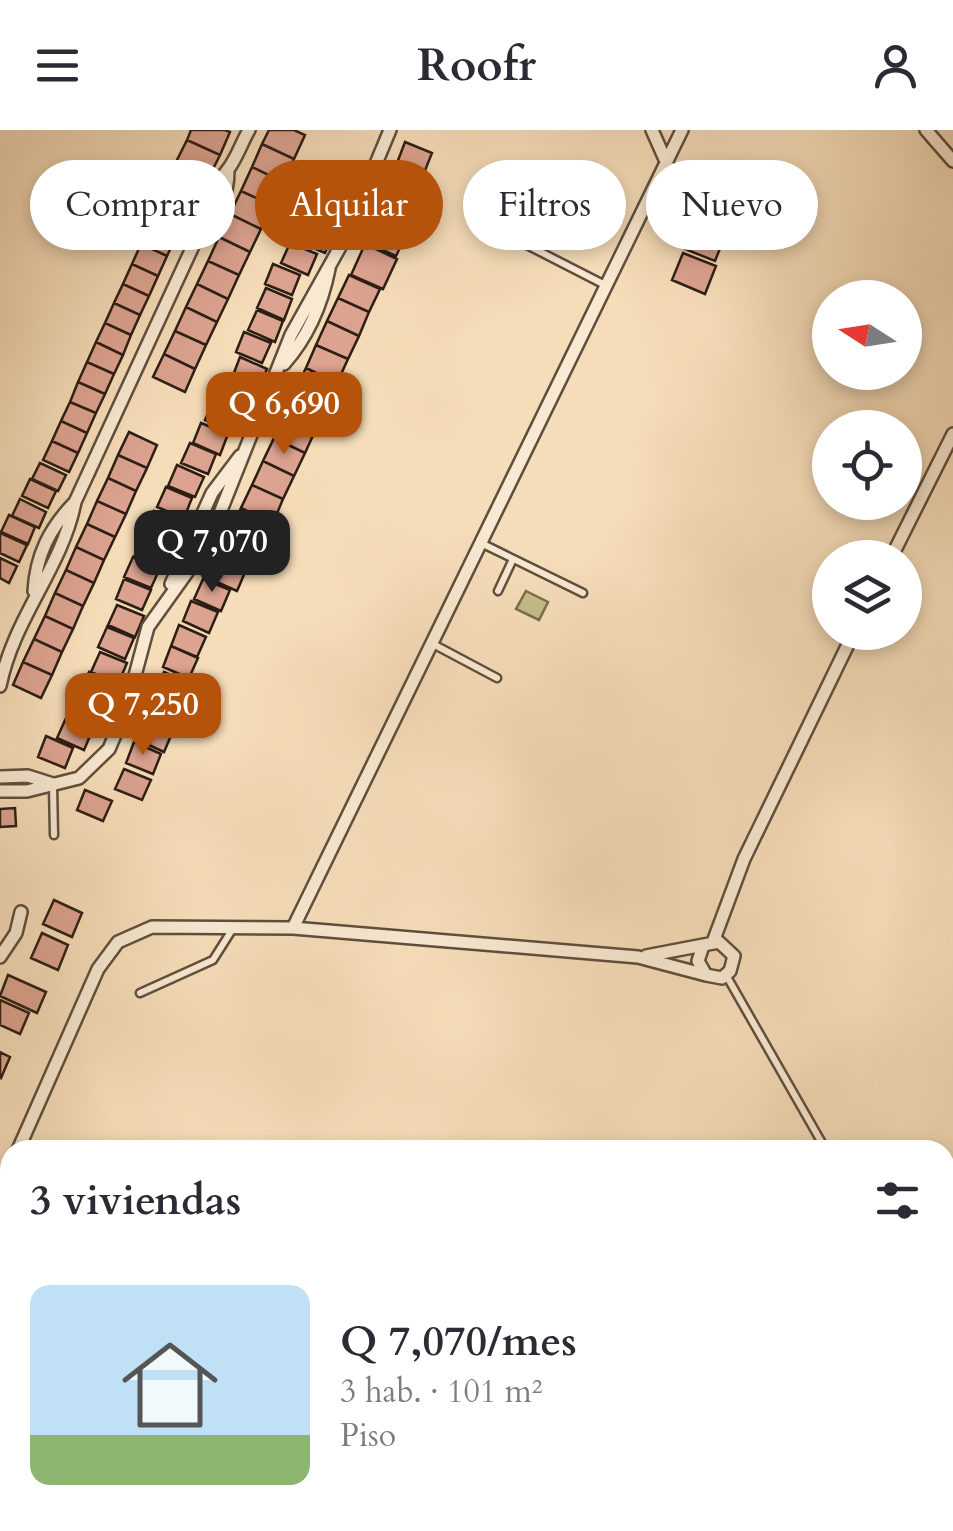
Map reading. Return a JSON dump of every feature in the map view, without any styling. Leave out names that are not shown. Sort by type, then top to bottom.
[{"type":"street","points":[[0,686],[2,667],[34,592],[51,569],[70,525],[75,502],[198,234],[214,220],[228,190],[228,170],[249,130]]},
{"type":"street","points":[[168,592],[208,542],[233,490],[242,454],[282,367],[302,344],[325,292],[330,266],[390,130]]},
{"type":"street","points":[[652,130],[665,160]]},
{"type":"street","points":[[670,160],[682,130]]},
{"type":"street","points":[[926,130],[953,161]]},
{"type":"street","points":[[293,928],[646,210]]},
{"type":"street","points":[[900,540],[953,434]]},
{"type":"street","points":[[0,791],[53,784],[85,774],[109,749],[126,709],[142,642],[212,493],[242,454]]},
{"type":"street","points":[[706,976],[698,960],[845,650]]},
{"type":"street","points":[[0,777],[28,776],[53,784]]},
{"type":"street","points":[[0,957],[16,933],[21,912]]},
{"type":"street","points":[[22,1140],[98,969],[118,942],[152,927],[293,928],[638,957],[706,976],[726,975],[734,961],[732,951],[708,945],[638,957]]},
{"type":"lane","points":[[536,250],[608,286]]},
{"type":"lane","points":[[483,544],[582,593]]},
{"type":"lane","points":[[498,591],[513,559]]},
{"type":"lane","points":[[433,644],[498,678]]},
{"type":"lane","points":[[53,784],[54,835]]},
{"type":"lane","points":[[140,993],[213,960],[232,930]]},
{"type":"lane","points":[[726,975],[820,1140]]},
{"type":"shaded area","points":[[526,591],[548,602],[539,620],[516,609]]},
{"type":"building","points":[[191,130],[230,132],[220,155],[187,140]]},
{"type":"building","points":[[269,130],[294,130],[305,135],[294,159],[262,144]]},
{"type":"building","points":[[187,140],[220,155],[218,160],[177,160]]},
{"type":"building","points":[[405,142],[432,153],[429,160],[398,160]]},
{"type":"building","points":[[262,144],[294,159],[294,160],[255,160]]},
{"type":"building","points":[[252,167],[255,168],[255,197],[241,191]]},
{"type":"building","points":[[241,191],[255,197],[255,226],[235,216]]},
{"type":"building","points":[[235,216],[255,226],[250,252],[235,245]]},
{"type":"building","points":[[235,245],[250,252],[239,275],[208,261],[213,250],[235,250]]},
{"type":"building","points":[[138,250],[154,250],[167,256],[158,276],[132,264]]},
{"type":"building","points":[[287,250],[317,254],[308,275],[281,263]]},
{"type":"building","points":[[362,250],[378,250],[397,259],[383,289],[351,275]]},
{"type":"building","points":[[688,250],[719,250],[715,261]]},
{"type":"building","points":[[683,253],[716,266],[705,294],[672,280]]},
{"type":"building","points":[[208,261],[239,275],[228,299],[197,284]]},
{"type":"building","points":[[132,264],[158,276],[149,296],[123,284]]},
{"type":"building","points":[[273,264],[300,275],[292,295],[265,284]]},
{"type":"building","points":[[349,275],[380,289],[369,312],[338,298]]},
{"type":"building","points":[[123,284],[149,296],[140,315],[114,303]]},
{"type":"building","points":[[197,284],[228,299],[217,322],[186,307]]},
{"type":"building","points":[[266,288],[292,299],[284,320],[257,308]]},
{"type":"building","points":[[338,298],[369,312],[359,336],[327,321]]},
{"type":"building","points":[[114,303],[140,315],[131,335],[105,323]]},
{"type":"building","points":[[186,307],[217,322],[206,345],[175,331]]},
{"type":"building","points":[[257,310],[283,321],[275,342],[248,330]]},
{"type":"building","points":[[327,321],[359,336],[348,359],[316,345]]},
{"type":"building","points":[[105,323],[131,335],[123,355],[96,342]]},
{"type":"building","points":[[175,331],[206,345],[195,369],[164,354]]},
{"type":"building","points":[[244,332],[271,343],[262,363],[236,352]]},
{"type":"building","points":[[96,342],[123,355],[114,374],[87,362]]},
{"type":"building","points":[[316,345],[348,359],[337,383],[306,368]]},
{"type":"building","points":[[164,354],[195,369],[185,392],[153,377]]},
{"type":"building","points":[[240,357],[267,369],[258,389],[232,378]]},
{"type":"building","points":[[87,362],[114,374],[105,394],[78,382]]},
{"type":"building","points":[[306,368],[337,383],[326,406],[295,391]]},
{"type":"building","points":[[229,380],[256,392],[247,412],[220,401]]},
{"type":"building","points":[[78,382],[105,394],[96,413],[70,402]]},
{"type":"building","points":[[295,391],[326,406],[316,429],[284,415]]},
{"type":"building","points":[[214,399],[241,410],[232,431],[205,420]]},
{"type":"building","points":[[70,402],[96,413],[87,433],[61,421]]},
{"type":"building","points":[[284,415],[316,429],[305,453],[274,438]]},
{"type":"building","points":[[61,421],[87,433],[78,453],[52,441]]},
{"type":"building","points":[[201,423],[228,434],[220,455],[193,443]]},
{"type":"building","points":[[129,432],[157,445],[147,468],[118,455]]},
{"type":"building","points":[[274,438],[305,453],[294,476],[263,461]]},
{"type":"building","points":[[52,441],[78,453],[69,472],[43,460]]},
{"type":"building","points":[[190,443],[216,454],[208,474],[181,463]]},
{"type":"building","points":[[118,455],[147,468],[136,491],[108,478]]},
{"type":"building","points":[[263,461],[294,476],[283,499],[252,485]]},
{"type":"building","points":[[40,463],[66,475],[58,491],[32,479]]},
{"type":"building","points":[[177,465],[204,477],[195,497],[168,486]]},
{"type":"building","points":[[108,478],[136,491],[126,514],[97,501]]},
{"type":"building","points":[[30,479],[56,491],[48,508],[22,496]]},
{"type":"building","points":[[252,485],[283,499],[273,523],[241,508]]},
{"type":"building","points":[[166,487],[192,498],[184,518],[157,507]]},
{"type":"building","points":[[20,499],[46,512],[39,528],[12,516]]},
{"type":"building","points":[[97,501],[126,514],[115,537],[87,524]]},
{"type":"building","points":[[241,508],[273,523],[262,546],[230,532]]},
{"type":"building","points":[[154,511],[180,522],[172,543],[145,531]]},
{"type":"building","points":[[9,515],[35,527],[28,544],[1,532]]},
{"type":"building","points":[[87,524],[115,537],[104,560],[76,547]]},
{"type":"building","points":[[230,532],[262,546],[251,570],[220,555]]},
{"type":"building","points":[[0,533],[27,545],[19,562],[0,553]]},
{"type":"building","points":[[144,534],[170,546],[162,566],[135,555]]},
{"type":"building","points":[[76,547],[104,560],[94,583],[66,570]]},
{"type":"building","points":[[133,557],[160,568],[151,588],[124,577]]},
{"type":"building","points":[[0,558],[17,566],[9,583],[0,578]]},
{"type":"building","points":[[219,559],[246,570],[237,591],[210,579]]},
{"type":"building","points":[[66,570],[94,583],[83,606],[55,593]]},
{"type":"building","points":[[124,579],[151,590],[142,610],[116,599]]},
{"type":"building","points":[[203,579],[230,590],[221,611],[194,599]]},
{"type":"building","points":[[55,593],[83,606],[73,629],[45,616]]},
{"type":"building","points":[[191,601],[218,612],[209,633],[183,621]]},
{"type":"building","points":[[117,605],[144,616],[135,637],[108,625]]},
{"type":"building","points":[[45,616],[73,629],[62,652],[34,639]]},
{"type":"building","points":[[179,625],[206,637],[197,657],[171,646]]},
{"type":"building","points":[[107,627],[134,638],[125,659],[98,647]]},
{"type":"building","points":[[34,639],[62,652],[52,675],[23,662]]},
{"type":"building","points":[[171,646],[198,658],[189,678],[163,667]]},
{"type":"building","points":[[100,652],[127,663],[118,684],[91,672]]},
{"type":"building","points":[[23,662],[52,675],[41,698],[13,685]]},
{"type":"building","points":[[89,672],[116,684],[107,704],[80,693]]},
{"type":"building","points":[[164,672],[190,683],[182,704],[155,692]]},
{"type":"building","points":[[157,696],[184,708],[175,728],[148,717]]},
{"type":"building","points":[[78,697],[105,708],[96,729],[69,717]]},
{"type":"building","points":[[66,718],[93,729],[84,750],[57,738]]},
{"type":"building","points":[[146,720],[173,731],[164,752],[138,740]]},
{"type":"building","points":[[46,736],[73,748],[65,768],[38,757]]},
{"type":"building","points":[[134,742],[161,754],[153,774],[126,763]]},
{"type":"building","points":[[124,769],[151,780],[142,800],[115,789]]},
{"type":"building","points":[[85,790],[112,801],[103,821],[77,810]]},
{"type":"building","points":[[15,808],[16,826],[0,827],[0,809]]},
{"type":"building","points":[[54,900],[82,913],[72,937],[43,924]]},
{"type":"building","points":[[42,933],[68,945],[58,970],[31,958]]},
{"type":"building","points":[[8,975],[46,992],[37,1013],[0,996]]},
{"type":"building","points":[[0,1000],[29,1013],[20,1034],[0,1025]]},
{"type":"building","points":[[0,1052],[10,1057],[1,1078],[0,1077]]}]
